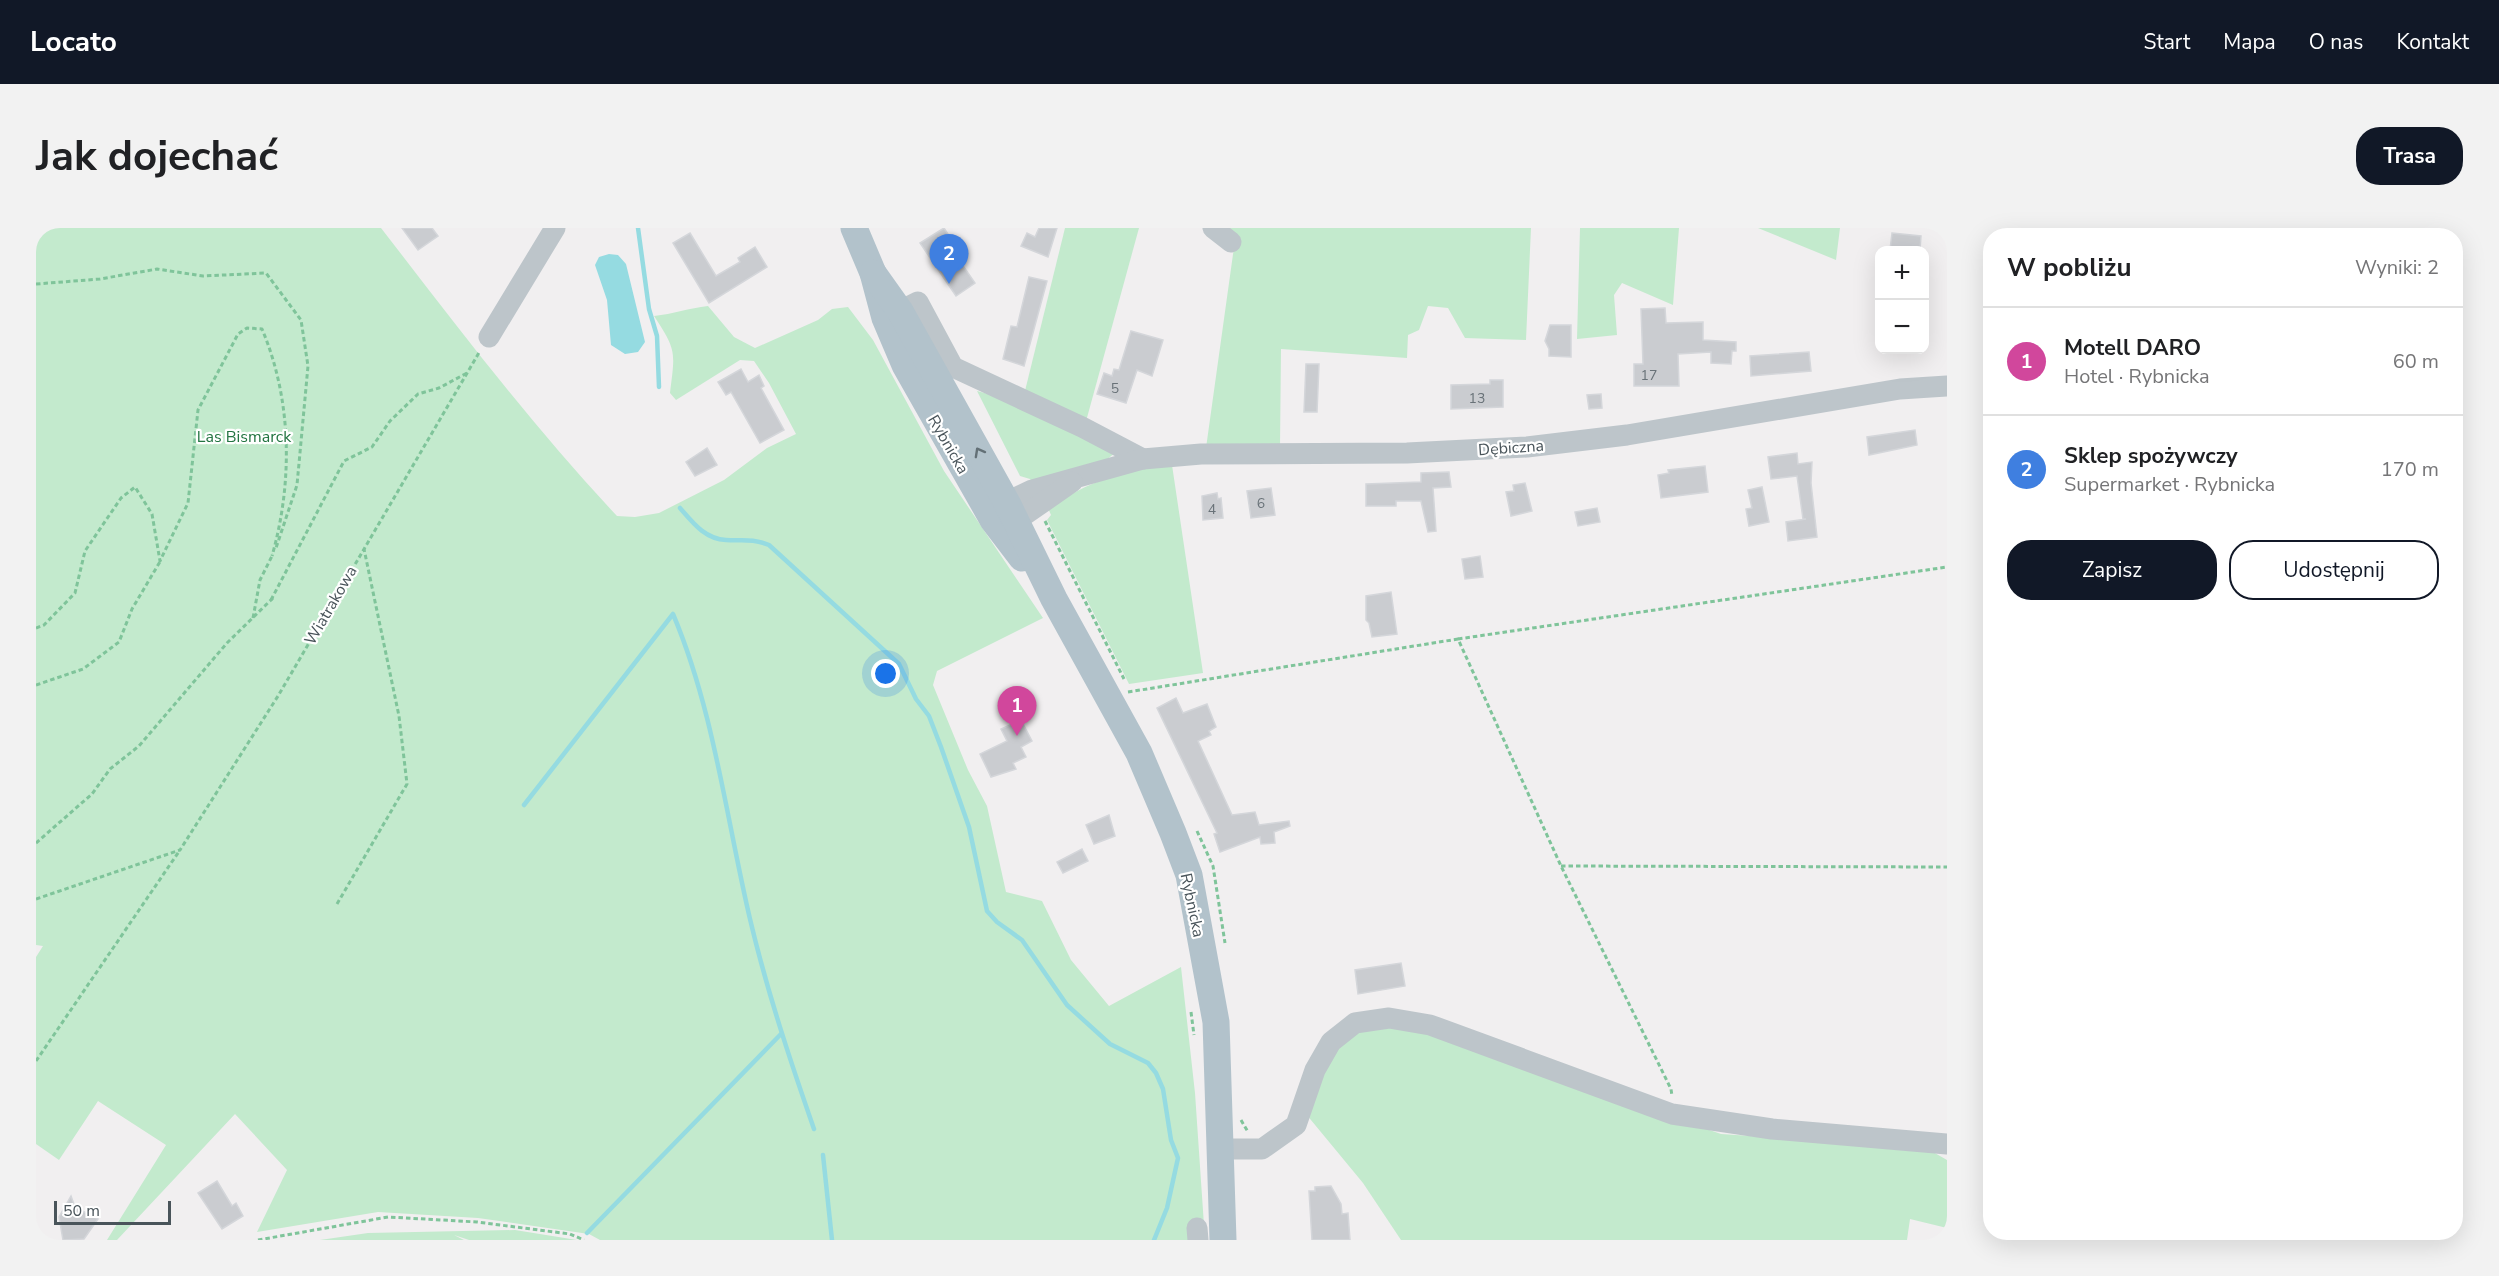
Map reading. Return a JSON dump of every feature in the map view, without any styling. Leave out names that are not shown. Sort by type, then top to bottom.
[{"type":"main road","name":"Rybnicka","points":[[854,228],[893,315],[921,395],[1005,514],[1111,701],[1155,787],[1189,875],[1216,1022],[1222,1149],[1223,1240]]},
{"type":"street","points":[[489,337],[555,228]]},
{"type":"street","points":[[1213,228],[1232,242]]},
{"type":"street","points":[[893,315],[918,302],[953,367],[1082,427],[1143,459]]},
{"type":"street","name":"Dębiczna","points":[[1005,514],[1047,502],[1075,480],[1143,459],[1201,454],[1407,453],[1527,447],[1628,435],[1900,389],[1947,386]]},
{"type":"street","points":[[1222,1149],[1262,1149],[1296,1125],[1315,1070],[1331,1042],[1355,1023],[1389,1018],[1430,1025],[1672,1114],[1772,1129],[1947,1144]]},
{"type":"path","points":[[36,284],[100,279],[158,269],[203,276],[266,273],[301,320],[308,366],[297,484],[282,536],[260,580],[253,618]]},
{"type":"path","points":[[36,685],[83,669],[118,642],[132,609],[160,561],[188,503],[198,410],[238,334],[248,328],[262,329],[283,406],[287,452],[286,490],[272,556]]},
{"type":"path","name":"Wiatrakowa","points":[[36,1061],[180,850],[278,696],[489,337]]},
{"type":"path","points":[[36,843],[92,794],[110,769],[139,746],[227,643],[273,598],[344,461],[372,447],[390,421],[418,394],[439,388],[467,373]]},
{"type":"path","points":[[36,628],[44,625],[75,593],[85,551],[121,498],[135,487],[152,514],[160,561]]},
{"type":"path","points":[[337,904],[407,784],[399,716],[364,547]]},
{"type":"path","points":[[1111,701],[1129,691],[1458,639],[1947,567]]},
{"type":"path","points":[[1458,639],[1560,866],[1671,1089],[1672,1114]]},
{"type":"path","points":[[36,899],[180,850]]},
{"type":"path","points":[[1560,866],[1947,867]]},
{"type":"path","points":[[1190,1002],[1195,1043]]},
{"type":"path","points":[[258,1240],[397,1218],[477,1222],[570,1234],[584,1240]]},
{"type":"green space","name":"Las Bismarck","points":[[36,228],[381,228],[525,411],[617,516],[635,517],[659,513],[724,480],[767,448],[796,434],[769,383],[754,361],[740,360],[676,400],[670,393],[673,369],[672,352],[667,337],[654,316],[708,306],[734,337],[755,348],[818,320],[832,309],[848,307],[873,340],[944,471],[1043,618],[937,671],[933,685],[968,770],[987,806],[1006,892],[1042,901],[1071,960],[1109,1006],[1181,967],[1195,1093],[1205,1240],[600,1240],[589,1234],[478,1218],[378,1212],[257,1232],[287,1170],[235,1114],[117,1240],[107,1240],[166,1145],[98,1101],[59,1160],[36,1144],[36,957],[43,946],[36,945]]},
{"type":"green space","points":[[1065,228],[1139,228],[1085,425],[1024,395]]},
{"type":"green space","points":[[1226,228],[1531,228],[1526,340],[1465,338],[1448,308],[1428,306],[1419,330],[1408,335],[1407,358],[1281,349],[1280,447],[1206,448],[1235,240]]},
{"type":"green space","points":[[1580,228],[1679,228],[1673,305],[1622,283],[1614,295],[1617,335],[1577,339]]},
{"type":"green space","points":[[1758,228],[1840,228],[1836,260]]},
{"type":"green space","points":[[977,391],[1019,402],[1116,452],[1099,466],[1034,484],[1030,479],[1020,476]]},
{"type":"green space","points":[[1172,465],[1203,673],[1129,684],[1047,520],[1051,515],[1048,508],[1107,478]]},
{"type":"green space","points":[[1359,1028],[1414,1028],[1721,1134],[1926,1148],[1947,1160],[1947,1228],[1910,1219],[1907,1240],[1401,1240],[1363,1183],[1306,1114],[1335,1045]]},
{"type":"green space","points":[[515,1230],[577,1240],[469,1240],[454,1235],[464,1240],[320,1240],[368,1233]]},
{"type":"water","points":[[609,254],[618,255],[626,264],[645,342],[638,352],[625,354],[611,345],[607,300],[595,265],[599,257]]},
{"type":"building","points":[[402,228],[432,228],[438,236],[418,250]]},
{"type":"building","points":[[944,228],[963,257],[959,260],[975,283],[956,296],[920,243]]},
{"type":"building","points":[[1039,228],[1057,228],[1048,257],[1021,246],[1027,233],[1035,237]]},
{"type":"building","points":[[690,233],[716,276],[740,262],[738,258],[755,247],[767,267],[709,303],[673,243]]},
{"type":"building","points":[[1892,233],[1921,236],[1920,246],[1890,246]]},
{"type":"building","points":[[1029,277],[1047,281],[1024,366],[1003,359],[1011,326],[1017,327]]},
{"type":"building","points":[[1665,308],[1666,323],[1703,322],[1703,340],[1736,342],[1736,351],[1732,351],[1731,364],[1711,363],[1711,352],[1678,354],[1679,386],[1634,386],[1634,364],[1643,364],[1641,309]]},
{"type":"building","points":[[1550,325],[1571,325],[1571,357],[1549,356],[1549,349],[1545,341]]},
{"type":"building","points":[[1131,331],[1163,340],[1152,376],[1137,370],[1126,403],[1097,394],[1104,373],[1112,376],[1114,369],[1119,370]]},
{"type":"building","points":[[1809,352],[1811,371],[1751,376],[1750,356]]},
{"type":"building","points":[[1306,364],[1319,364],[1317,412],[1304,412]]},
{"type":"building","points":[[741,369],[748,382],[759,375],[764,386],[761,388],[784,430],[760,443],[731,392],[726,395],[718,382]]},
{"type":"building","points":[[1490,380],[1503,380],[1503,407],[1451,409],[1451,385],[1490,384]]},
{"type":"building","points":[[1601,394],[1602,408],[1589,409],[1587,395]]},
{"type":"building","points":[[1915,430],[1917,445],[1869,455],[1867,437]]},
{"type":"building","points":[[707,448],[717,465],[695,476],[686,462]]},
{"type":"building","points":[[1797,453],[1798,464],[1812,462],[1811,483],[1817,537],[1788,541],[1786,522],[1806,519],[1803,519],[1797,476],[1771,479],[1768,457]]},
{"type":"building","points":[[1705,466],[1708,492],[1661,498],[1658,475],[1669,473],[1668,470]]},
{"type":"building","points":[[1449,472],[1451,487],[1433,488],[1436,531],[1428,532],[1421,501],[1396,501],[1396,506],[1366,506],[1366,484],[1421,482],[1421,473]]},
{"type":"building","points":[[1525,483],[1532,511],[1511,516],[1506,492],[1514,491],[1513,485]]},
{"type":"building","points":[[1762,487],[1769,522],[1749,526],[1746,509],[1752,508],[1748,490]]},
{"type":"building","points":[[1271,488],[1275,515],[1251,518],[1247,491]]},
{"type":"building","points":[[1217,493],[1218,499],[1221,498],[1223,518],[1203,520],[1202,496]]},
{"type":"building","points":[[1597,508],[1600,522],[1578,526],[1575,512]]},
{"type":"building","points":[[1480,556],[1483,577],[1465,579],[1462,559]]},
{"type":"building","points":[[1391,592],[1397,634],[1372,637],[1369,623],[1366,620],[1366,596]]},
{"type":"building","points":[[1176,698],[1183,713],[1207,704],[1216,727],[1209,731],[1211,735],[1198,741],[1232,815],[1255,812],[1259,825],[1289,821],[1290,826],[1274,832],[1275,843],[1261,844],[1260,837],[1220,852],[1214,834],[1217,833],[1157,708]]},
{"type":"building","points":[[1021,720],[1032,741],[1021,747],[1026,757],[1013,763],[1016,769],[991,777],[980,754],[1007,741],[1001,729]]},
{"type":"building","points":[[1109,815],[1115,836],[1094,844],[1086,825]]},
{"type":"building","points":[[1082,849],[1088,861],[1063,873],[1057,862]]},
{"type":"building","points":[[1401,963],[1405,986],[1358,994],[1355,970]]},
{"type":"building","points":[[217,1181],[232,1206],[236,1203],[243,1216],[222,1229],[198,1193]]},
{"type":"building","points":[[1331,1186],[1341,1204],[1342,1214],[1348,1213],[1350,1240],[1312,1240],[1309,1191],[1315,1191],[1315,1187]]},
{"type":"building","points":[[71,1196],[75,1207],[98,1219],[84,1239],[63,1240],[59,1217]]},
{"type":"waterway","points":[[638,228],[649,309],[657,336],[659,387]]},
{"type":"waterway","points":[[680,508],[700,529],[712,537],[769,545],[899,664],[916,699],[929,716],[941,747],[969,827],[987,911],[997,922],[1022,940],[1067,1005],[1110,1044],[1148,1063],[1156,1073],[1163,1089],[1171,1140],[1178,1158],[1167,1208],[1154,1240]]},
{"type":"waterway","points":[[524,805],[673,614],[699,688],[709,726],[741,881],[764,972],[814,1129]]},
{"type":"waterway","points":[[587,1233],[781,1034]]},
{"type":"waterway","points":[[823,1155],[832,1240]]},
{"type":"place","name":"Sklep spożywczy","points":[[949,284]]},
{"type":"place","name":"Motell DARO","points":[[1017,736]]}]
